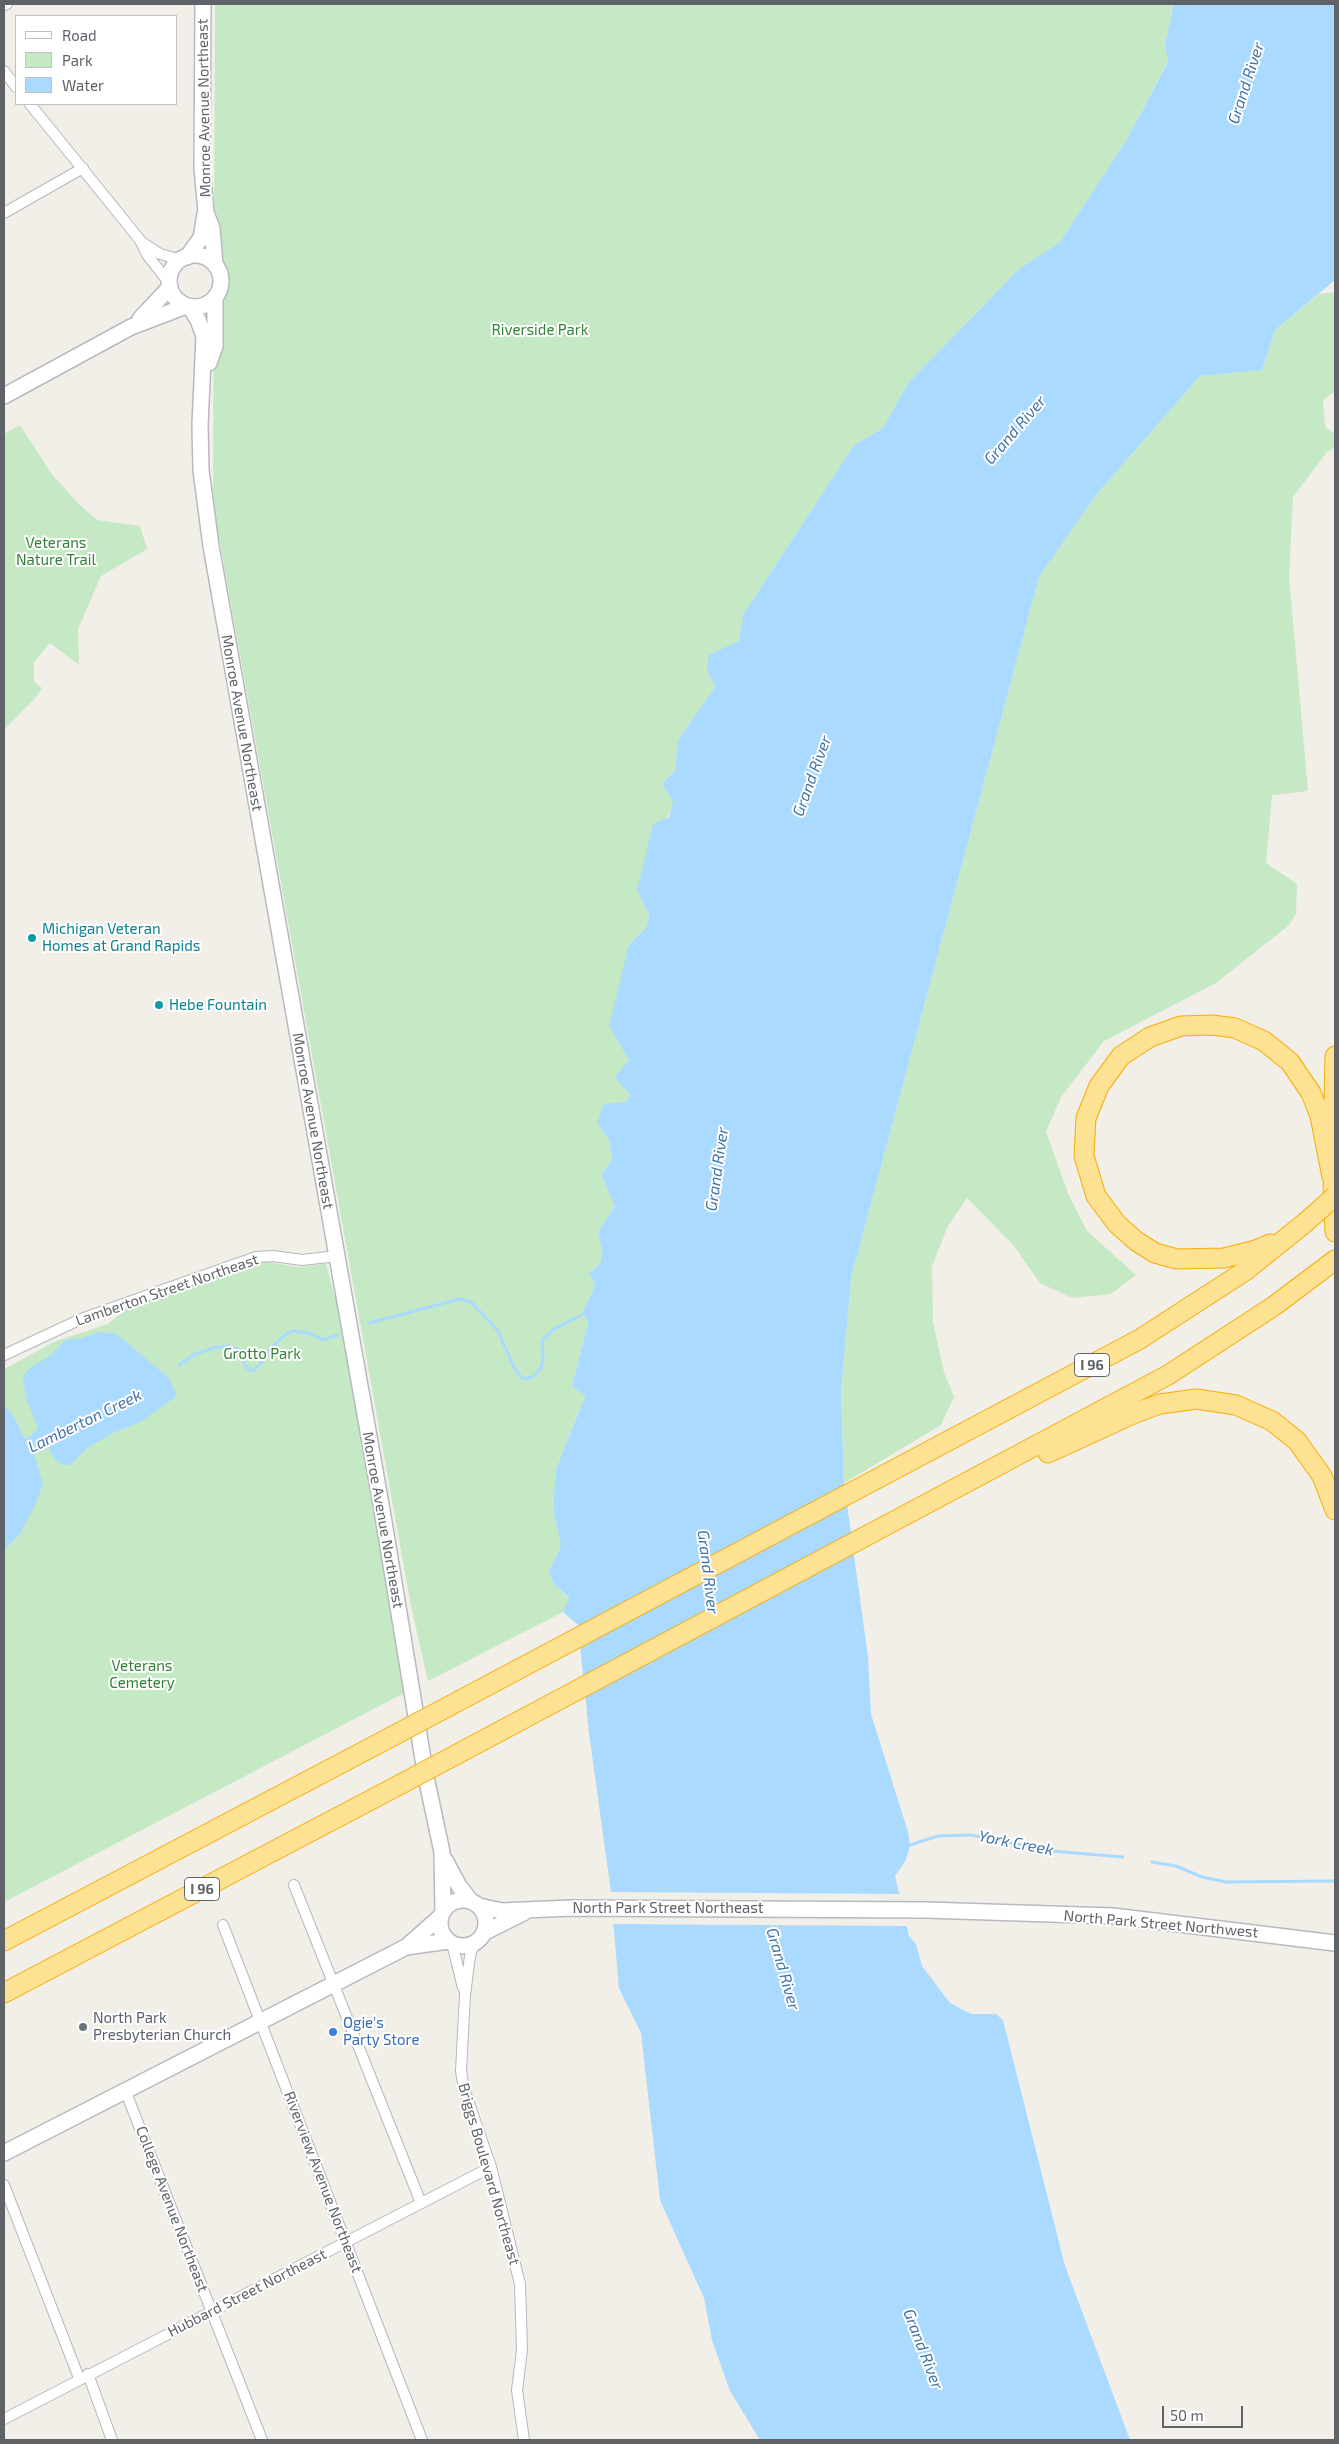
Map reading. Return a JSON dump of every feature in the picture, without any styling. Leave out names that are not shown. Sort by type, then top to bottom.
[{"type":"highway","points":[[1300,1227],[1256,1250],[1224,1258],[1177,1259],[1155,1253],[1136,1241],[1117,1224],[1096,1196],[1084,1156],[1086,1118],[1099,1086],[1121,1056],[1150,1036],[1181,1026],[1212,1025],[1235,1028],[1264,1041],[1290,1062],[1311,1093],[1320,1116],[1332,1177]]},
{"type":"highway","points":[[1335,1056],[1332,1177],[1335,1232]]},
{"type":"highway","name":"I 96","points":[[4,1941],[1140,1339],[1246,1271],[1335,1196]]},
{"type":"highway","name":"I 96","points":[[4,1993],[549,1707],[1168,1375],[1225,1340],[1335,1260]]},
{"type":"highway","points":[[954,1490],[1015,1468],[1146,1409],[1174,1401],[1196,1399],[1241,1407],[1262,1416],[1289,1434],[1317,1467],[1327,1486],[1335,1510]]},
{"type":"main road","name":"Monroe Avenue Northeast","points":[[184,258],[201,238],[206,213],[202,167],[203,4]]},
{"type":"main road","name":"Monroe Avenue Northeast","points":[[206,213],[212,228],[215,266]]},
{"type":"main road","points":[[4,396],[131,327],[188,307],[204,306],[215,298],[221,282],[215,266],[202,257],[184,258],[172,271],[170,286],[157,304],[131,327]]},
{"type":"main road","points":[[170,286],[176,299],[188,307]]},
{"type":"main road","name":"Monroe Avenue Northeast","points":[[202,389],[215,346],[215,298]]},
{"type":"main road","name":"Monroe Avenue Northeast","points":[[188,307],[198,320],[204,336],[201,470],[211,546],[382,1510],[426,1777],[442,1852],[442,1914]]},
{"type":"main road","name":"Monroe Avenue Northeast","points":[[442,1852],[459,1886],[474,1903]]},
{"type":"main road","points":[[4,2153],[261,2022],[332,1983],[406,1947],[442,1914],[452,1902],[474,1903],[486,1919],[481,1936],[465,1945],[450,1942],[406,1947]]},
{"type":"main road","name":"North Park Street Northeast","points":[[474,1903],[502,1910],[591,1908],[926,1910]]},
{"type":"main road","name":"North Park Street Northeast","points":[[481,1936],[531,1909]]},
{"type":"main road","name":"North Park Street Northwest","points":[[926,1910],[1113,1916],[1335,1943]]},
{"type":"main road","points":[[442,1914],[441,1929],[450,1942]]},
{"type":"street","points":[[4,72],[15,86]]},
{"type":"street","points":[[31,105],[140,240],[148,256],[170,286]]},
{"type":"street","points":[[4,213],[83,168]]},
{"type":"street","points":[[140,240],[160,254],[184,258]]},
{"type":"street","name":"Lamberton Street Northeast","points":[[4,1356],[81,1319],[256,1257],[273,1256],[302,1260],[337,1256]]},
{"type":"street","points":[[294,1885],[421,2203]]},
{"type":"street","name":"Riverview Avenue Northeast","points":[[223,1925],[422,2440]]},
{"type":"street","name":"Briggs Boulevard Northeast","points":[[481,1936],[472,1951],[465,1995],[461,2071],[464,2089],[491,2167],[520,2284],[522,2350],[517,2390],[524,2440]]},
{"type":"street","name":"Briggs Boulevard Northeast","points":[[450,1942],[465,1995]]},
{"type":"street","name":"College Avenue Northeast","points":[[126,2090],[262,2440]]},
{"type":"street","name":"Hubbard Street Northeast","points":[[4,2418],[83,2376],[347,2243],[491,2167]]},
{"type":"street","points":[[4,2185],[83,2376],[112,2440]]},
{"type":"green space","name":"Riverside Park","points":[[215,4],[1174,4],[1165,44],[1168,61],[1127,139],[1060,242],[1019,269],[908,383],[883,428],[854,445],[743,615],[739,641],[707,670],[715,687],[678,740],[675,770],[662,784],[674,801],[637,890],[649,915],[647,926],[629,945],[630,1095],[627,1102],[597,1123],[609,1140],[612,1160],[601,1175],[615,1206],[598,1232],[602,1251],[601,1262],[589,1274],[595,1285],[583,1312],[588,1324],[572,1386],[585,1395],[556,1469],[553,1508],[561,1545],[549,1573],[554,1584],[569,1599],[563,1612],[428,1681],[411,1606],[213,504]]},
{"type":"green space","points":[[1335,292],[1335,391],[1323,400],[1325,427],[1335,434],[1335,447],[1327,452],[1293,497],[1289,577],[1308,791],[1272,795],[1266,863],[1297,884],[1296,914],[1288,926],[1216,983],[1104,1041],[1061,1097],[1046,1132],[1068,1193],[1087,1231],[1136,1275],[1111,1294],[1072,1298],[1040,1283],[1014,1246],[967,1198],[948,1226],[932,1266],[933,1322],[944,1372],[954,1397],[941,1425],[844,1483],[841,1392],[851,1278],[1039,577],[1096,495],[1200,376],[1262,370],[1275,330],[1319,294]]},
{"type":"green space","name":"Veterans Nature Trail","points":[[20,425],[53,476],[81,506],[97,520],[140,526],[147,549],[101,576],[78,629],[79,665],[50,643],[34,662],[34,682],[42,688],[35,698],[4,730],[4,434]]},
{"type":"green space","name":"Veterans Cemetery","points":[[262,1261],[298,1267],[326,1264],[335,1297],[340,1299],[406,1692],[4,1902],[4,1369],[56,1341],[108,1324],[127,1309]]},
{"type":"water","name":"Grand River","points":[[1174,4],[1335,4],[1335,280],[1275,330],[1262,370],[1200,376],[1096,495],[1039,577],[851,1278],[841,1392],[844,1483],[868,1657],[871,1714],[908,1832],[910,1845],[906,1860],[895,1876],[909,1936],[916,1944],[922,1966],[950,2003],[971,2014],[996,2014],[1003,2020],[1065,2266],[1130,2440],[760,2440],[730,2391],[712,2340],[704,2298],[660,2200],[641,2033],[619,1988],[610,1885],[589,1733],[578,1625],[563,1612],[569,1598],[554,1584],[549,1573],[561,1545],[553,1508],[556,1469],[585,1396],[572,1386],[588,1324],[583,1312],[595,1285],[589,1274],[601,1262],[602,1251],[598,1232],[615,1206],[601,1175],[612,1160],[609,1140],[597,1123],[604,1104],[627,1102],[630,1095],[615,1077],[629,1060],[609,1026],[629,945],[647,926],[649,915],[637,890],[653,824],[669,817],[673,801],[662,784],[675,770],[678,740],[715,687],[707,670],[709,655],[739,641],[743,615],[854,445],[883,428],[908,383],[1019,269],[1060,242],[1127,139],[1168,62],[1165,44]]},
{"type":"water","points":[[100,1332],[116,1334],[168,1377],[176,1393],[175,1397],[142,1421],[113,1433],[87,1448],[70,1465],[62,1465],[54,1458],[49,1448],[37,1452],[34,1455],[43,1483],[36,1503],[20,1534],[4,1550],[4,1406],[13,1415],[24,1438],[29,1437],[38,1428],[26,1398],[23,1376],[30,1368],[53,1354],[64,1341],[80,1339]]},
{"type":"pier","points":[[608,1892],[902,1894],[909,1926],[611,1924]]},
{"type":"waterway","name":"Lamberton Creek","points":[[369,1323],[460,1299],[472,1303],[498,1331],[514,1367],[521,1377],[526,1379],[534,1376],[541,1368],[543,1360],[542,1340],[554,1329],[587,1312]]},
{"type":"waterway","name":"Lamberton Creek","points":[[179,1365],[195,1354],[226,1346],[240,1350],[245,1365],[249,1370],[254,1370],[264,1360],[269,1350],[286,1334],[292,1331],[309,1333],[323,1340],[338,1335]]},
{"type":"waterway","name":"York Creek","points":[[910,1845],[938,1836],[971,1835],[1052,1851],[1123,1857]]},
{"type":"waterway","name":"York Creek","points":[[1152,1862],[1176,1866],[1202,1877],[1226,1882],[1335,1881]]},
{"type":"place","name":"Michigan Veteran Homes at Grand Rapids","points":[[32,938]]},
{"type":"place","name":"Hebe Fountain","points":[[159,1005]]},
{"type":"place","name":"North Park Presbyterian Church","points":[[83,2027]]},
{"type":"place","name":"Ogie's Party Store","points":[[333,2032]]},
{"type":"park label","name":"Grotto Park","points":[[262,1354]]}]
